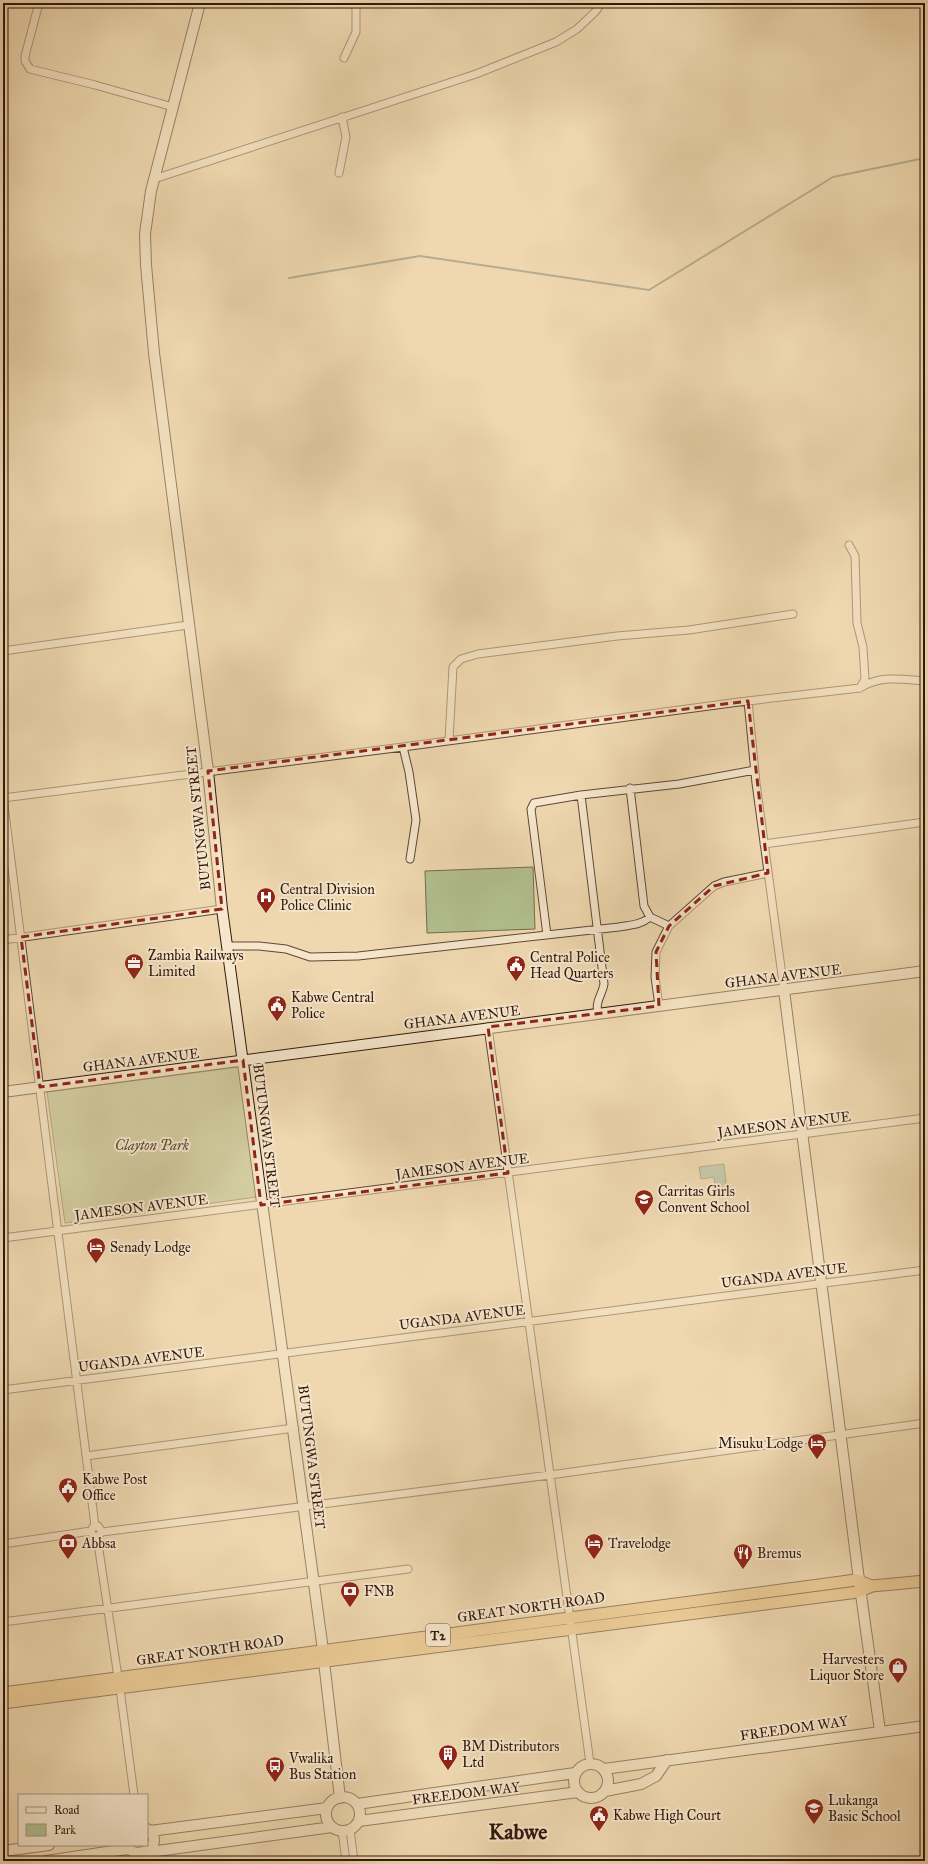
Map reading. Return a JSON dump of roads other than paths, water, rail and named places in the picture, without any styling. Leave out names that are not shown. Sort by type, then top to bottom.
[{"type":"highway","points":[[859,1580],[872,1586]]},
{"type":"highway","name":"GREAT NORTH ROAD","points":[[3,1693],[220,1663],[859,1580]]},
{"type":"highway","name":"GREAT NORTH ROAD","points":[[3,1703],[452,1646],[861,1591],[872,1586],[925,1581]]},
{"type":"highway","points":[[468,1631],[464,1637],[469,1643]]},
{"type":"highway","points":[[451,1633],[455,1638],[452,1646]]},
{"type":"highway","points":[[240,1661],[235,1667],[240,1673]]},
{"type":"highway","points":[[220,1663],[225,1669],[222,1675]]},
{"type":"main road","name":"BUTUNGWA STREET","points":[[200,3],[154,179],[145,234],[146,265],[154,353],[208,771],[222,909],[261,1205],[284,1353],[323,1650]]},
{"type":"main road","name":"GHANA AVENUE","points":[[3,1092],[925,971]]},
{"type":"main road","points":[[784,990],[859,1580],[880,1731]]},
{"type":"main road","points":[[324,1662],[340,1798]]},
{"type":"main road","name":"FREEDOM WAY","points":[[604,1769],[925,1726]]},
{"type":"main road","points":[[605,1792],[608,1777],[604,1769],[590,1763],[581,1766],[575,1773],[574,1783],[578,1792],[586,1798],[592,1798],[605,1792],[641,1784],[656,1776],[667,1760]]},
{"type":"main road","name":"FREEDOM WAY","points":[[357,1804],[575,1773]]},
{"type":"main road","points":[[520,1781],[522,1800]]},
{"type":"main road","name":"FREEDOM WAY","points":[[359,1821],[578,1792]]},
{"type":"main road","points":[[46,1861],[132,1852],[142,1856],[341,1829],[359,1821],[360,1812],[357,1804],[350,1798],[340,1798],[333,1801],[328,1808],[326,1816],[341,1829]]},
{"type":"main road","points":[[149,1855],[154,1842],[148,1830],[328,1808]]},
{"type":"main road","points":[[3,1851],[41,1846]]},
{"type":"street","points":[[40,3],[25,56],[25,61],[30,68],[95,84],[173,107]]},
{"type":"street","points":[[344,58],[356,32],[356,3]]},
{"type":"street","points":[[154,179],[476,74],[556,42],[577,28],[596,11],[602,3]]},
{"type":"street","points":[[339,173],[346,137],[342,117]]},
{"type":"street","points":[[849,545],[855,556],[857,624],[863,647],[865,678],[860,688]]},
{"type":"street","points":[[449,740],[453,667],[461,659],[478,654],[617,636],[689,630],[793,614]]},
{"type":"street","points":[[3,651],[188,625]]},
{"type":"street","points":[[93,1529],[77,1380],[3,798],[748,701],[860,688],[871,681],[888,678],[925,681]]},
{"type":"street","points":[[748,701],[764,844],[784,990]]},
{"type":"street","points":[[403,747],[409,772],[416,820],[410,859]]},
{"type":"street","points":[[547,934],[532,806],[537,801],[630,788],[679,784],[755,770]]},
{"type":"street","points":[[630,788],[644,906],[650,917],[669,926]]},
{"type":"street","points":[[581,795],[590,863],[596,929],[604,984],[603,990],[596,1004],[598,1014]]},
{"type":"street","points":[[764,844],[925,822]]},
{"type":"street","points":[[659,1006],[656,977],[656,952],[669,926],[714,886],[724,882],[768,873]]},
{"type":"street","points":[[3,940],[222,909]]},
{"type":"street","points":[[228,946],[259,946],[286,949],[310,957],[358,956],[637,924],[650,917]]},
{"type":"street","points":[[488,1028],[590,1763]]},
{"type":"street","name":"JAMESON AVENUE","points":[[3,1238],[925,1118]]},
{"type":"street","name":"UGANDA AVENUE","points":[[3,1390],[925,1270]]},
{"type":"street","points":[[100,1534],[550,1475],[925,1423]]},
{"type":"street","points":[[86,1456],[294,1428]]},
{"type":"street","points":[[3,1544],[100,1527],[108,1608],[118,1677]]},
{"type":"street","points":[[3,1622],[314,1580],[408,1569]]},
{"type":"street","points":[[120,1689],[134,1794]]},
{"type":"street","points":[[341,1829],[346,1861]]},
{"type":"street","points":[[341,1829],[354,1861]]},
{"type":"waterway","points":[[289,278],[420,256],[649,290],[833,177],[925,158]]},
{"type":"place","name":"Central Division Police Clinic","points":[[266,914]]},
{"type":"place","name":"Zambia Railways Limited","points":[[134,980]]},
{"type":"place","name":"Central Police Head Quarters","points":[[516,982]]},
{"type":"place","name":"Kabwe Central Police","points":[[277,1022]]},
{"type":"place","name":"Carritas Girls Convent School","points":[[644,1216]]},
{"type":"place","name":"Senady Lodge","points":[[96,1264]]},
{"type":"place","name":"Misuku Lodge","points":[[817,1460]]},
{"type":"place","name":"Kabwe Post Office","points":[[68,1504]]},
{"type":"place","name":"Abbsa","points":[[68,1560]]},
{"type":"place","name":"Travelodge","points":[[594,1560]]},
{"type":"place","name":"Bremus","points":[[743,1570]]},
{"type":"place","name":"FNB","points":[[350,1608]]},
{"type":"place","name":"Harvesters Liquor Store","points":[[898,1684]]},
{"type":"place","name":"BM Distributors Ltd","points":[[448,1771]]},
{"type":"place","name":"Vwalika Bus Station","points":[[275,1783]]},
{"type":"place","name":"Lukanga Basic School","points":[[814,1825]]},
{"type":"place","name":"Kabwe High Court","points":[[599,1832]]},
{"type":"district","name":"Kabwe","points":[[518,1831]]},
{"type":"park label","name":"Clayton Park","points":[[152,1145]]}]
